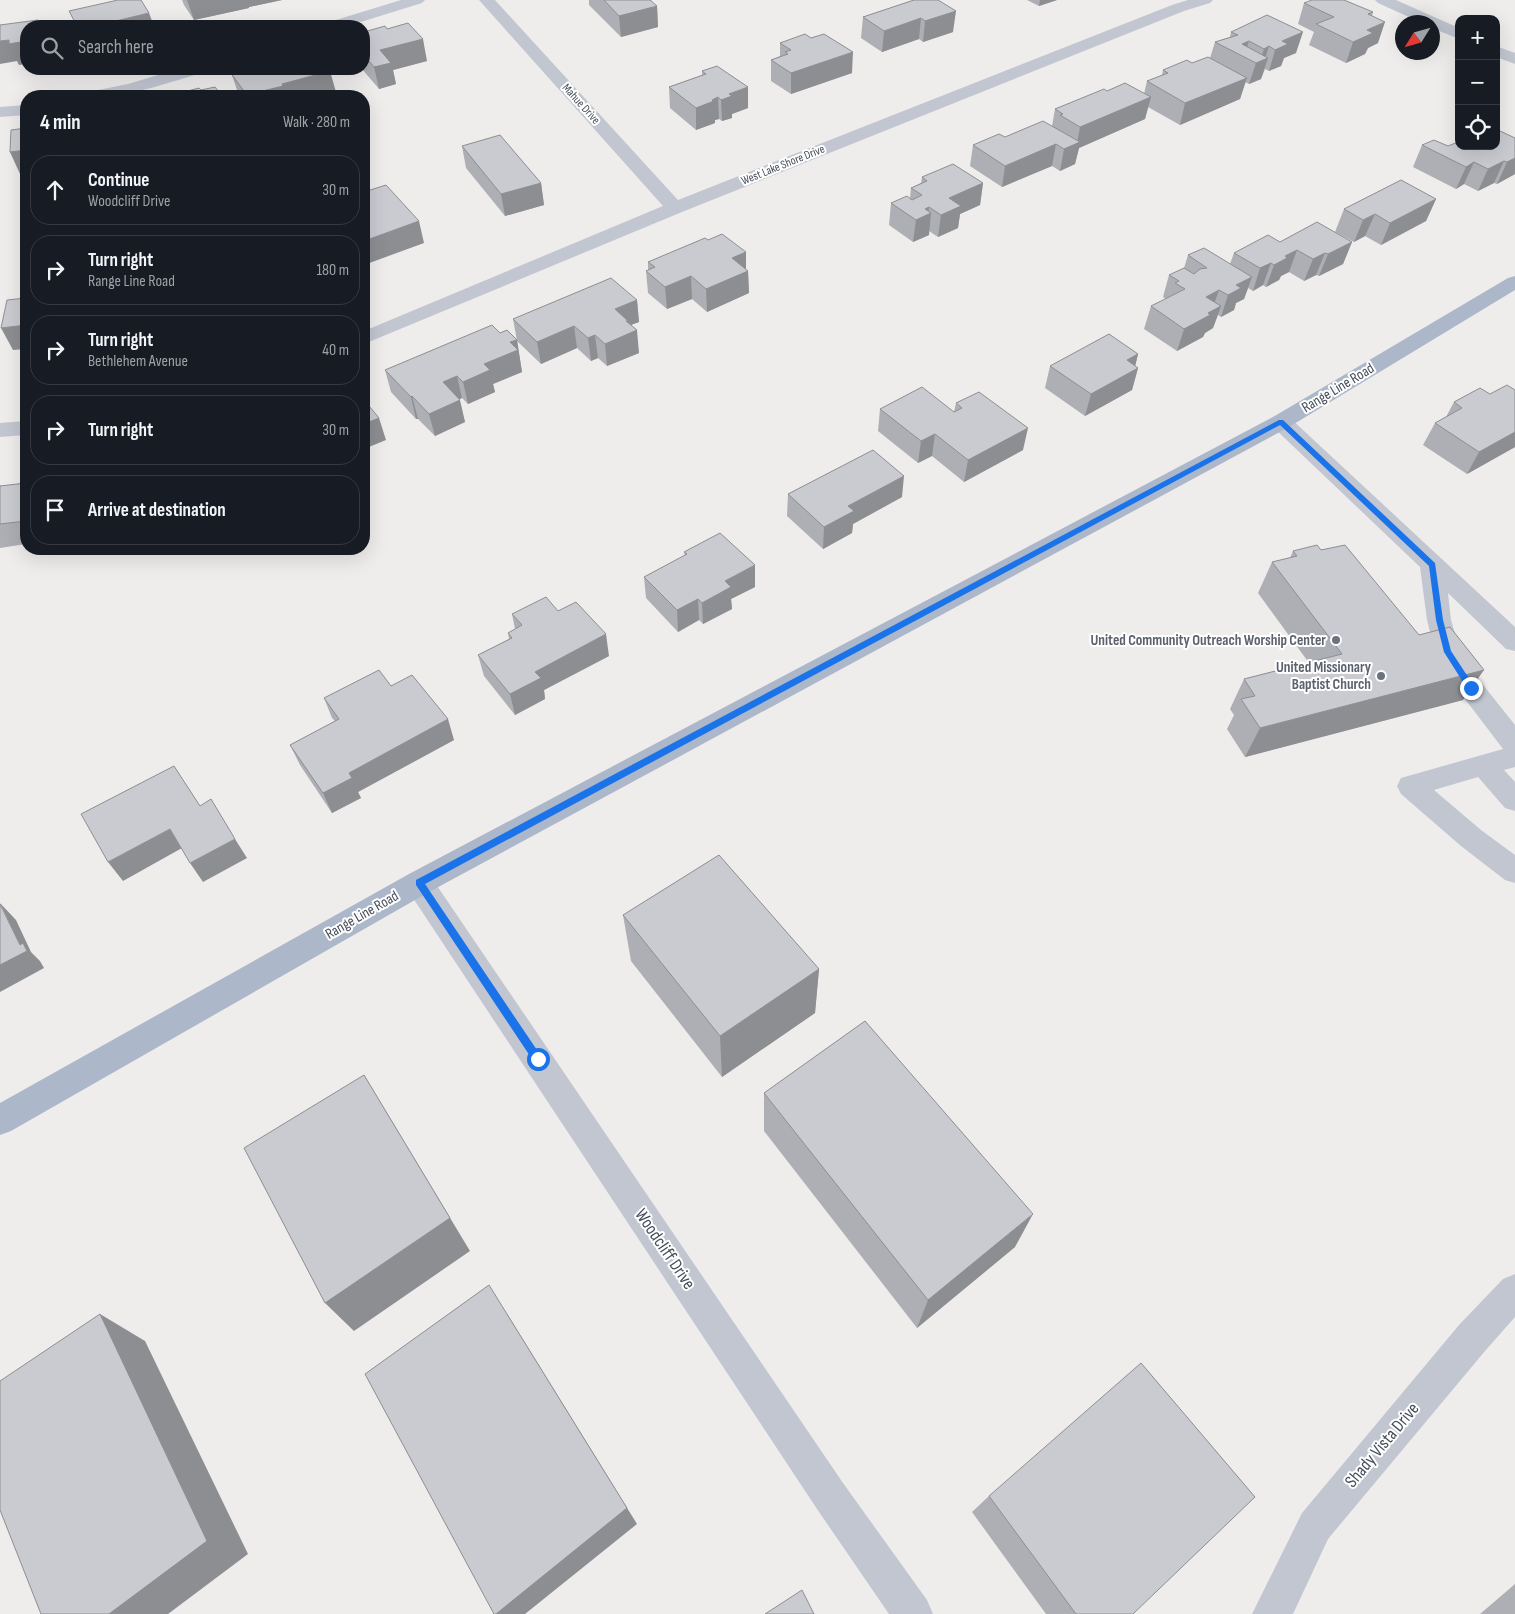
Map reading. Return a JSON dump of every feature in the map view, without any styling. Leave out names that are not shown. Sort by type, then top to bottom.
[{"type":"main road","name":"Range Line Road","points":[[0,1120],[419,882],[1281,422],[1515,282]]},
{"type":"street","points":[[352,20],[417,0]]},
{"type":"street","name":"Mahue Drive","points":[[487,0],[675,208]]},
{"type":"street","name":"West Lake Shore Drive","points":[[370,335],[1171,4],[1205,0]]},
{"type":"street","points":[[1383,0],[1455,32]]},
{"type":"street","points":[[1500,53],[1515,59]]},
{"type":"street","points":[[122,90],[175,75]]},
{"type":"street","points":[[0,112],[20,110]]},
{"type":"street","points":[[1281,422],[1515,642]]},
{"type":"street","points":[[0,430],[20,428]]},
{"type":"street","points":[[1432,565],[1439,620],[1448,652],[1471,688],[1515,744]]},
{"type":"street","points":[[1515,756],[1411,786],[1471,838],[1515,871]]},
{"type":"street","points":[[1483,765],[1515,800]]},
{"type":"street","name":"Woodcliff Drive","points":[[419,882],[825,1488],[913,1614]]},
{"type":"street","name":"Shady Vista Drive","points":[[1272,1614],[1315,1526],[1472,1338],[1515,1291]]},
{"type":"building","points":[[118,0],[141,0],[149,13],[120,20],[74,20],[69,11]]},
{"type":"building","points":[[604,0],[650,0],[657,6],[619,16]]},
{"type":"building","points":[[914,0],[938,0],[956,11],[925,21],[921,18],[884,31],[863,17]]},
{"type":"building","points":[[1312,0],[1344,0],[1373,12],[1368,14],[1385,22],[1367,30],[1373,33],[1353,42],[1316,24],[1334,17],[1304,3]]},
{"type":"building","points":[[1267,15],[1303,32],[1282,41],[1288,44],[1275,50],[1269,46],[1264,49],[1249,41],[1242,44],[1268,58],[1256,63],[1215,42],[1238,35],[1231,32]]},
{"type":"building","points":[[20,22],[20,42],[9,44],[9,40],[0,41],[0,25]]},
{"type":"building","points":[[408,23],[423,39],[380,50],[391,63],[374,67],[370,62],[370,30],[385,26],[387,29]]},
{"type":"building","points":[[805,34],[811,38],[824,34],[853,52],[791,73],[771,60],[788,54],[785,52],[791,50],[780,43]]},
{"type":"building","points":[[1208,57],[1247,78],[1185,103],[1147,81],[1168,73],[1163,70],[1187,60],[1192,63]]},
{"type":"building","points":[[717,66],[748,87],[729,94],[732,96],[721,100],[718,97],[712,100],[714,101],[696,108],[669,87],[706,74],[702,71]]},
{"type":"building","points":[[232,75],[315,75],[267,90],[243,90]]},
{"type":"building","points":[[1125,83],[1151,97],[1080,127],[1060,115],[1063,114],[1055,109],[1104,89],[1107,91]]},
{"type":"building","points":[[215,87],[217,90],[201,90]]},
{"type":"building","points":[[1043,121],[1080,142],[1064,149],[1056,144],[1005,166],[973,145],[999,134],[1005,137]]},
{"type":"building","points":[[20,129],[20,151],[10,152],[11,130]]},
{"type":"building","points":[[1500,131],[1515,138],[1515,158],[1488,169],[1474,162],[1466,167],[1422,145],[1434,140],[1448,146],[1455,143],[1455,150],[1500,150]]},
{"type":"building","points":[[500,135],[541,183],[501,194],[462,146]]},
{"type":"building","points":[[953,164],[983,183],[949,198],[961,206],[941,215],[929,207],[925,209],[931,213],[916,220],[891,203],[907,196],[912,200],[922,195],[911,188],[927,181],[922,177]]},
{"type":"building","points":[[1401,180],[1436,199],[1390,223],[1375,214],[1363,220],[1344,209]]},
{"type":"building","points":[[386,185],[419,221],[370,239],[370,190]]},
{"type":"building","points":[[1317,222],[1352,242],[1313,259],[1297,250],[1285,256],[1287,258],[1274,265],[1271,263],[1260,268],[1234,253],[1268,235],[1280,242]]},
{"type":"building","points":[[722,234],[746,252],[732,258],[748,271],[706,289],[691,276],[665,287],[646,271],[655,267],[648,262],[705,238],[708,240]]},
{"type":"building","points":[[1204,248],[1252,277],[1236,285],[1241,288],[1228,295],[1219,290],[1206,297],[1221,306],[1208,313],[1210,315],[1184,329],[1151,306],[1185,289],[1175,283],[1179,281],[1169,275],[1184,268],[1194,274],[1200,269],[1207,268],[1188,255]]},
{"type":"building","points":[[611,278],[637,300],[615,309],[637,330],[605,344],[595,335],[588,338],[574,326],[537,342],[513,319]]},
{"type":"building","points":[[20,299],[20,326],[1,328],[7,300]]},
{"type":"building","points":[[492,325],[500,333],[507,330],[517,340],[510,342],[518,350],[484,364],[490,370],[463,382],[457,376],[443,382],[460,400],[429,414],[385,370]]},
{"type":"building","points":[[1109,334],[1138,354],[1127,360],[1138,368],[1091,394],[1050,366]]},
{"type":"building","points":[[1507,385],[1515,390],[1515,432],[1479,452],[1435,423],[1462,408],[1454,402],[1480,388],[1490,394]]},
{"type":"building","points":[[922,387],[954,412],[962,408],[956,403],[979,392],[1028,428],[968,460],[935,434],[921,441],[880,409]]},
{"type":"building","points":[[370,407],[379,418],[370,422]]},
{"type":"building","points":[[873,450],[904,476],[848,506],[854,511],[824,527],[788,494]]},
{"type":"building","points":[[20,484],[20,522],[0,524],[0,486]]},
{"type":"building","points":[[720,533],[755,565],[725,581],[731,587],[702,603],[698,599],[677,610],[644,577],[687,554],[684,552]]},
{"type":"building","points":[[1317,545],[1321,550],[1345,545],[1419,635],[1450,627],[1484,670],[1260,728],[1241,699],[1255,696],[1244,679],[1342,654],[1272,562],[1297,556],[1293,551]]},
{"type":"building","points":[[546,597],[558,611],[576,602],[606,634],[535,672],[541,678],[510,694],[478,655],[512,638],[508,633],[522,625],[512,614]]},
{"type":"building","points":[[379,670],[391,686],[412,675],[448,719],[349,773],[352,778],[323,793],[290,745],[339,719],[324,698]]},
{"type":"building","points":[[174,766],[200,806],[211,799],[235,839],[190,863],[170,829],[108,862],[81,814]]},
{"type":"building","points":[[719,855],[819,969],[720,1036],[623,915]]},
{"type":"building","points":[[0,904],[20,945],[23,943],[27,951],[0,965]]},
{"type":"building","points":[[865,1021],[1033,1214],[928,1300],[764,1093]]},
{"type":"building","points":[[364,1075],[450,1218],[325,1303],[244,1148]]},
{"type":"building","points":[[489,1285],[627,1508],[496,1614],[494,1614],[365,1374]]},
{"type":"building","points":[[100,1314],[207,1541],[109,1614],[41,1614],[0,1510],[0,1381]]},
{"type":"building","points":[[1141,1363],[1255,1497],[1133,1614],[1076,1614],[989,1496]]},
{"type":"building","points":[[802,1590],[814,1614],[765,1614]]},
{"type":"place","name":"United Community Outreach Worship Center","points":[[1336,640]]},
{"type":"place","name":"United Missionary Baptist Church","points":[[1381,676]]},
{"type":"route","points":[[538,1059],[419,882],[1281,422],[1432,565],[1439,620],[1448,652],[1471,688]]}]
